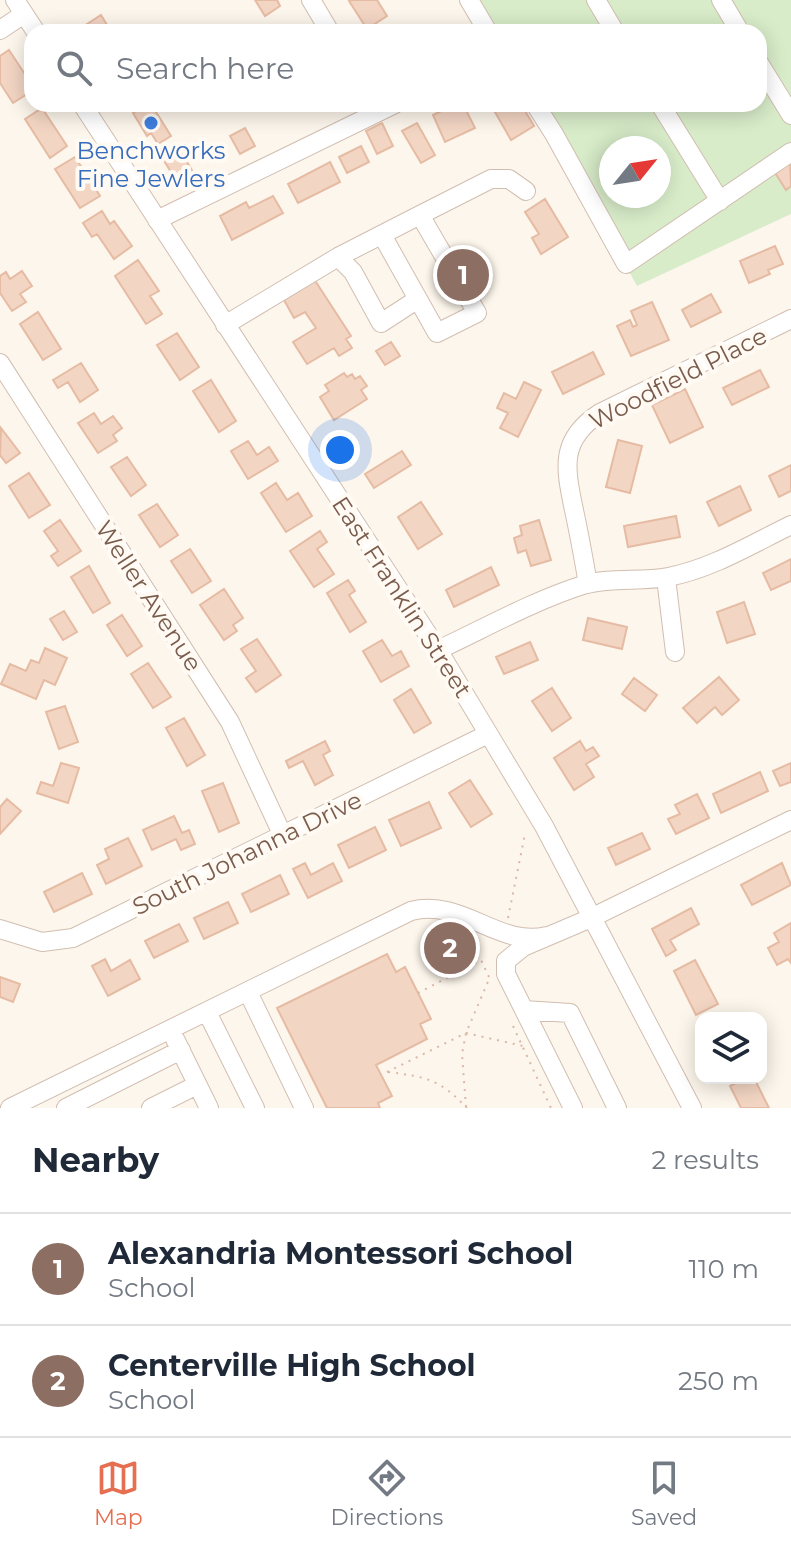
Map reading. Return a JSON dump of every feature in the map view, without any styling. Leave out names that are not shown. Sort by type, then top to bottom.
[{"type":"street","points":[[311,0],[325,24]]},
{"type":"street","points":[[469,0],[483,24]]},
{"type":"street","points":[[596,0],[610,24]]},
{"type":"street","points":[[721,0],[735,24]]},
{"type":"street","points":[[0,30],[20,7],[31,24]]},
{"type":"street","points":[[767,76],[791,115]]},
{"type":"street","name":"East Franklin Street","points":[[87,112],[438,650],[544,826],[692,1108]]},
{"type":"street","points":[[157,220],[373,112]]},
{"type":"street","points":[[540,112],[626,264],[791,152]]},
{"type":"street","points":[[665,112],[720,201]]},
{"type":"street","points":[[225,325],[338,257],[491,179],[509,179],[526,191]]},
{"type":"street","points":[[382,235],[438,334],[478,313],[420,215]]},
{"type":"street","points":[[338,257],[353,272],[381,323],[418,299]]},
{"type":"street","name":"Woodfield Place","points":[[588,584],[566,474],[569,449],[581,427],[600,413],[791,319]]},
{"type":"street","name":"Weller Avenue","points":[[0,363],[230,722],[283,836]]},
{"type":"street","points":[[438,650],[563,592],[588,584],[666,578],[715,562],[791,525]]},
{"type":"street","points":[[666,578],[675,652]]},
{"type":"street","name":"South Johanna Drive","points":[[0,929],[42,942],[73,938],[488,734]]},
{"type":"street","points":[[573,1108],[517,1014],[506,974],[506,961],[523,947],[591,918],[791,820]]},
{"type":"street","points":[[10,1108],[411,911],[422,908],[451,910],[520,938],[547,936]]},
{"type":"street","points":[[248,992],[304,1108]]},
{"type":"street","points":[[207,1012],[255,1108]]},
{"type":"street","points":[[517,1014],[570,1013],[617,1108]]},
{"type":"street","points":[[171,1029],[209,1108]]},
{"type":"street","points":[[66,1108],[181,1050]]},
{"type":"street","points":[[151,1108],[197,1085]]},
{"type":"path","points":[[418,993],[481,960],[490,978]]},
{"type":"path","points":[[517,1014],[523,1046],[551,1108]]},
{"type":"path","points":[[467,1108],[444,1087],[422,1076],[387,1072],[466,1033],[523,1046]]},
{"type":"green space","points":[[469,0],[791,0],[791,214],[637,286],[540,112],[767,112],[767,24],[483,24]]},
{"type":"building","points":[[255,0],[277,0],[280,6],[265,16]]},
{"type":"building","points":[[377,0],[387,16],[375,24],[364,24],[349,1]]},
{"type":"building","points":[[101,15],[106,24],[87,24]]},
{"type":"building","points":[[9,50],[24,73],[24,96],[13,103],[0,83],[0,56]]},
{"type":"building","points":[[36,112],[45,112],[67,146],[50,158],[25,119]]},
{"type":"building","name":"Benchworks Fine Jewlers","points":[[156,112],[171,136],[158,144],[151,133],[147,136],[133,113]]},
{"type":"building","points":[[439,112],[467,112],[475,128],[445,142],[433,115]]},
{"type":"building","points":[[495,112],[526,112],[534,126],[511,140]]},
{"type":"building","points":[[382,123],[393,146],[377,154],[366,131]]},
{"type":"building","points":[[417,123],[435,155],[421,163],[402,131]]},
{"type":"building","points":[[245,128],[255,146],[240,154],[230,136]]},
{"type":"building","points":[[361,146],[369,162],[347,173],[339,157]]},
{"type":"building","points":[[179,149],[196,177],[184,185],[180,179],[177,182],[163,159]]},
{"type":"building","points":[[75,157],[100,196],[80,208],[55,169]]},
{"type":"building","points":[[330,162],[340,182],[298,203],[288,184]]},
{"type":"building","points":[[790,162],[791,186],[786,190],[774,171]]},
{"type":"building","points":[[273,196],[283,213],[232,240],[220,216],[246,202],[249,208]]},
{"type":"building","points":[[545,199],[568,237],[541,254],[532,238],[539,234],[525,212]]},
{"type":"building","points":[[102,211],[110,224],[114,221],[132,246],[114,259],[97,234],[92,237],[83,223]]},
{"type":"building","points":[[775,246],[783,264],[749,283],[740,261]]},
{"type":"building","points":[[138,260],[159,291],[150,296],[162,314],[146,324],[115,276]]},
{"type":"building","points":[[22,271],[32,286],[20,294],[26,302],[12,311],[0,293],[0,276],[6,272],[10,279]]},
{"type":"building","points":[[314,279],[351,336],[346,339],[352,348],[339,356],[334,348],[307,364],[293,342],[316,328],[305,312],[294,318],[284,300]]},
{"type":"building","points":[[711,294],[721,312],[691,327],[682,310]]},
{"type":"building","points":[[652,302],[669,340],[631,356],[617,326],[630,320],[633,327],[637,325],[631,311]]},
{"type":"building","points":[[38,312],[61,349],[43,360],[20,324]]},
{"type":"building","points":[[177,333],[199,367],[180,380],[157,345]]},
{"type":"building","points":[[391,342],[400,356],[385,365],[376,351]]},
{"type":"building","points":[[593,352],[604,374],[563,394],[552,372]]},
{"type":"building","points":[[81,363],[98,390],[80,402],[68,382],[58,388],[53,380]]},
{"type":"building","points":[[760,370],[769,387],[732,405],[723,388]]},
{"type":"building","points":[[344,373],[347,377],[352,374],[355,379],[360,376],[367,386],[361,390],[367,399],[334,420],[320,397],[329,391],[325,385]]},
{"type":"building","points":[[211,380],[236,421],[219,432],[193,391]]},
{"type":"building","points":[[524,382],[541,390],[518,437],[500,428],[508,413],[497,408],[504,393],[516,399]]},
{"type":"building","points":[[685,389],[703,427],[670,443],[652,405]]},
{"type":"building","points":[[94,413],[101,424],[113,416],[122,428],[113,435],[117,441],[98,453],[78,423]]},
{"type":"building","points":[[1,428],[20,453],[6,463],[0,455]]},
{"type":"building","points":[[618,440],[642,446],[630,493],[606,487]]},
{"type":"building","points":[[248,441],[257,455],[269,447],[278,461],[248,479],[231,451]]},
{"type":"building","points":[[402,451],[411,465],[374,488],[365,474]]},
{"type":"building","points":[[127,457],[146,485],[131,496],[111,467]]},
{"type":"building","points":[[791,465],[791,491],[779,497],[769,476]]},
{"type":"building","points":[[29,473],[50,505],[29,518],[9,486]]},
{"type":"building","points":[[276,483],[287,500],[298,493],[312,516],[286,532],[261,493]]},
{"type":"building","points":[[740,486],[751,510],[719,526],[707,502]]},
{"type":"building","points":[[421,502],[442,534],[418,549],[398,517]]},
{"type":"building","points":[[157,504],[178,535],[160,547],[139,515]]},
{"type":"building","points":[[676,516],[680,537],[628,547],[624,526]]},
{"type":"building","points":[[60,520],[81,551],[58,566],[51,556],[58,551],[44,531]]},
{"type":"building","points":[[539,520],[551,560],[531,566],[526,550],[518,553],[514,538],[522,535],[520,526]]},
{"type":"building","points":[[320,531],[327,542],[317,549],[334,574],[314,587],[290,551]]},
{"type":"building","points":[[190,549],[211,581],[192,593],[171,561]]},
{"type":"building","points":[[791,559],[791,581],[771,590],[763,573]]},
{"type":"building","points":[[89,566],[110,603],[93,613],[71,577]]},
{"type":"building","points":[[491,567],[499,585],[454,607],[446,590]]},
{"type":"building","points":[[348,580],[355,591],[349,595],[366,622],[350,632],[327,593]]},
{"type":"building","points":[[224,589],[243,618],[233,625],[237,631],[224,640],[200,605]]},
{"type":"building","points":[[744,602],[755,634],[727,643],[717,612]]},
{"type":"building","points":[[64,611],[77,632],[63,640],[50,619]]},
{"type":"building","points":[[122,615],[142,646],[127,656],[107,625]]},
{"type":"building","points":[[588,618],[627,627],[622,649],[583,640]]},
{"type":"building","points":[[257,639],[281,675],[256,692],[246,678],[256,671],[241,649]]},
{"type":"building","points":[[382,640],[392,656],[401,651],[409,666],[381,682],[363,651]]},
{"type":"building","points":[[530,642],[538,660],[504,674],[496,657]]},
{"type":"building","points":[[45,648],[67,658],[55,685],[44,680],[36,699],[1,684],[10,664],[26,671],[31,660],[39,663]]},
{"type":"building","points":[[148,663],[171,697],[153,708],[131,674]]},
{"type":"building","points":[[719,677],[739,700],[722,715],[715,707],[697,723],[683,708]]},
{"type":"building","points":[[634,678],[657,695],[645,711],[622,694]]},
{"type":"building","points":[[552,688],[571,718],[552,731],[532,701]]},
{"type":"building","points":[[411,689],[431,723],[414,733],[394,700]]},
{"type":"building","points":[[65,706],[78,742],[59,749],[46,712]]},
{"type":"building","points":[[184,718],[205,755],[187,766],[166,728]]},
{"type":"building","points":[[325,741],[330,751],[323,755],[333,775],[315,785],[303,761],[289,768],[286,761]]},
{"type":"building","points":[[580,741],[586,751],[593,747],[599,756],[586,764],[594,777],[574,790],[554,758]]},
{"type":"building","points":[[61,763],[79,768],[68,803],[37,793],[41,782],[53,786]]},
{"type":"building","points":[[791,763],[791,782],[780,786],[773,771]]},
{"type":"building","points":[[760,772],[768,791],[721,813],[713,794]]},
{"type":"building","points":[[470,780],[492,814],[471,827],[449,793]]},
{"type":"building","points":[[223,783],[239,823],[219,832],[202,791]]},
{"type":"building","points":[[697,794],[709,818],[676,834],[668,819],[680,814],[675,805]]},
{"type":"building","points":[[7,799],[21,811],[0,834],[0,807]]},
{"type":"building","points":[[429,802],[441,828],[401,846],[389,820]]},
{"type":"building","points":[[174,816],[182,833],[189,830],[195,844],[181,850],[176,839],[152,850],[143,830]]},
{"type":"building","points":[[375,827],[386,850],[349,868],[338,845]]},
{"type":"building","points":[[642,833],[650,849],[616,865],[608,848]]},
{"type":"building","points":[[128,838],[142,866],[106,884],[97,865],[109,859],[105,849]]},
{"type":"building","points":[[305,863],[311,875],[333,863],[342,881],[308,898],[293,869]]},
{"type":"building","points":[[782,863],[791,885],[752,905],[741,885]]},
{"type":"building","points":[[82,873],[92,894],[54,912],[44,892]]},
{"type":"building","points":[[280,875],[289,894],[251,912],[242,894]]},
{"type":"building","points":[[228,902],[238,923],[204,939],[194,918]]},
{"type":"building","points":[[691,908],[699,924],[670,940],[676,950],[666,956],[652,929]]},
{"type":"building","points":[[791,923],[791,963],[788,959],[777,965],[768,948],[779,942],[774,933]]},
{"type":"building","points":[[179,924],[188,941],[154,958],[145,941]]},
{"type":"building","points":[[387,954],[396,972],[405,967],[431,1019],[420,1024],[427,1039],[376,1065],[392,1096],[378,1103],[380,1108],[327,1108],[277,1008]]},
{"type":"building","points":[[105,959],[111,971],[130,960],[140,979],[108,996],[92,966]]},
{"type":"building","points":[[695,960],[718,1004],[695,1013],[674,971]]},
{"type":"building","points":[[0,977],[20,984],[13,1002],[0,997]]},
{"type":"building","points":[[757,1084],[769,1108],[741,1108],[730,1086]]},
{"type":"place","name":"Benchworks Fine Jewlers","points":[[151,123]]},
{"type":"place","name":"Alexandria Montessori School","points":[[463,275]]},
{"type":"place","name":"Centerville High School","points":[[450,948]]}]
